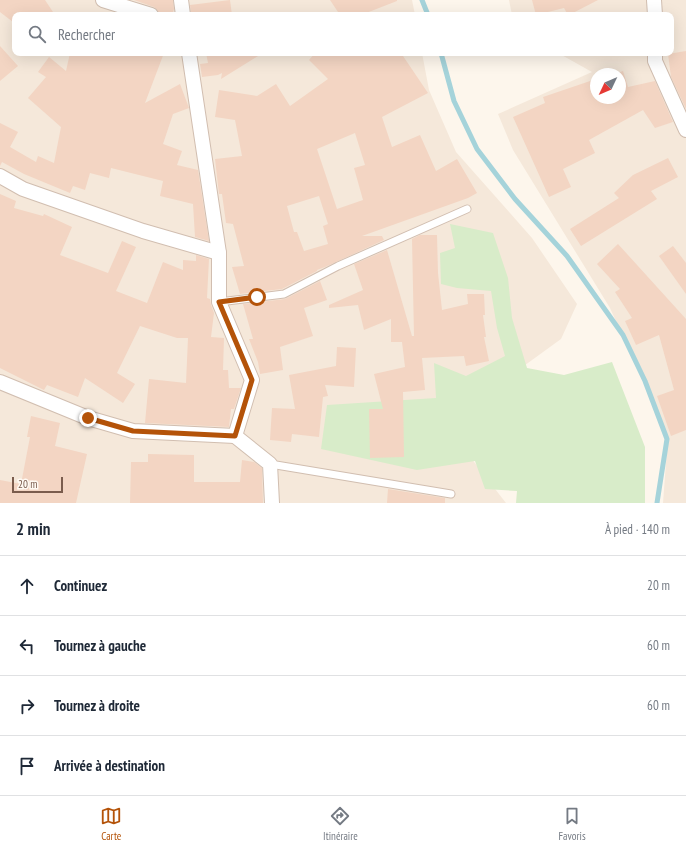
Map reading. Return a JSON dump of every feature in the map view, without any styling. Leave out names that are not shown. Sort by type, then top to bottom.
[{"type":"street","points":[[103,0],[141,12]]},
{"type":"street","points":[[181,0],[183,12]]},
{"type":"street","points":[[654,0],[655,12]]},
{"type":"street","points":[[189,56],[219,253],[219,302],[252,380],[235,436]]},
{"type":"street","points":[[655,56],[655,61],[686,130]]},
{"type":"street","points":[[0,176],[23,188],[136,229],[219,253]]},
{"type":"street","points":[[0,382],[88,418],[133,431],[235,436],[270,464],[272,503]]},
{"type":"lane","points":[[219,302],[284,294],[338,266],[467,209]]},
{"type":"lane","points":[[270,464],[451,494]]},
{"type":"shaded area","points":[[0,0],[412,0],[414,12],[12,12],[12,56],[423,56],[429,90],[456,152],[532,238],[577,304],[561,339],[492,389],[457,440],[506,503],[0,503]]},
{"type":"shaded area","points":[[509,0],[686,0],[686,503],[663,503],[668,436],[610,308],[513,150],[498,114],[590,73],[590,104],[626,104],[626,68],[590,68],[590,71],[563,56],[674,56],[674,12],[511,12]]},
{"type":"green space","points":[[450,224],[493,233],[508,278],[512,318],[527,368],[564,375],[612,362],[645,447],[645,503],[516,503],[517,491],[485,489],[475,461],[417,470],[321,449],[327,405],[436,398],[434,363],[466,376],[505,356],[497,328],[491,291],[457,288],[441,284],[440,253],[455,248]]},
{"type":"building","points":[[0,0],[45,0],[53,12],[12,12],[12,21],[0,12]]},
{"type":"building","points":[[134,0],[173,0],[173,12],[158,12],[154,7]]},
{"type":"building","points":[[230,0],[232,12],[191,12],[190,5]]},
{"type":"building","points":[[330,0],[397,0],[369,12],[338,12]]},
{"type":"building","points":[[532,0],[598,0],[575,12],[566,12],[564,8],[548,12],[535,12]]},
{"type":"building","points":[[0,46],[18,66],[0,81]]},
{"type":"building","points":[[686,51],[686,109],[671,77],[668,56],[674,56],[674,53]]},
{"type":"building","points":[[69,56],[163,56],[145,103],[180,84],[189,108],[173,114],[163,144],[182,151],[177,165],[198,170],[209,241],[195,237],[193,204],[160,196],[163,181],[111,168],[109,178],[90,173],[85,190],[73,186],[70,193],[24,174],[2,162],[0,166],[0,123],[18,132],[10,147],[36,162],[38,156],[54,163],[61,127],[28,98],[46,77],[38,72],[49,57],[66,71]]},
{"type":"building","points":[[207,56],[258,56],[221,79],[222,73],[202,77],[200,64],[208,63]]},
{"type":"building","points":[[312,56],[403,56],[428,93],[382,117],[392,147],[420,135],[436,171],[457,159],[477,193],[468,198],[362,236],[382,236],[384,240],[317,270],[282,289],[240,294],[232,267],[244,266],[233,224],[226,223],[222,194],[219,194],[215,159],[242,156],[235,120],[215,117],[219,90],[257,96],[276,84],[290,106],[328,79],[309,60]],"holes":[[[355,133],[365,165],[354,168],[363,200],[337,209],[317,149]],[[319,196],[328,224],[323,226],[328,244],[304,251],[297,232],[294,232],[287,206]]]},
{"type":"building","points":[[590,81],[590,104],[626,104],[626,81],[628,87],[655,81],[673,122],[655,128],[643,110],[589,140],[595,153],[563,169],[571,187],[549,197],[513,117],[545,103],[543,97]]},
{"type":"building","points":[[668,158],[678,177],[651,191],[657,199],[581,246],[570,229],[619,198],[614,193],[633,175]]},
{"type":"building","points":[[0,194],[16,201],[14,208],[43,216],[44,214],[72,227],[60,255],[108,273],[122,241],[136,247],[116,291],[147,303],[163,262],[183,270],[183,260],[196,261],[196,255],[209,259],[207,298],[210,299],[214,313],[211,337],[224,338],[223,370],[228,370],[229,388],[241,388],[234,409],[231,409],[229,427],[145,423],[149,379],[186,383],[188,338],[177,338],[140,326],[117,373],[135,384],[123,403],[85,378],[78,397],[47,385],[44,390],[0,368]]},
{"type":"building","points":[[420,235],[437,235],[438,273],[442,310],[468,304],[467,294],[484,294],[485,315],[483,315],[486,337],[484,337],[489,361],[466,366],[464,356],[422,358],[425,390],[403,392],[404,457],[370,458],[369,409],[383,409],[374,374],[405,367],[402,342],[391,342],[391,319],[364,330],[358,305],[329,308],[329,305],[363,290],[354,264],[387,250],[412,336],[414,336],[412,239]]},
{"type":"building","points":[[618,244],[686,319],[686,430],[671,436],[657,396],[674,390],[659,335],[636,345],[625,321],[632,318],[615,292],[620,289],[597,264]]},
{"type":"building","points":[[673,246],[686,263],[686,294],[659,256]]},
{"type":"building","points":[[320,281],[327,300],[304,308],[313,336],[280,347],[283,370],[260,374],[258,362],[249,339],[253,339],[243,304],[285,299]]},
{"type":"building","points":[[337,347],[356,348],[354,387],[325,385],[328,396],[323,397],[319,437],[292,434],[291,442],[270,440],[272,408],[295,409],[289,375],[336,366]]},
{"type":"building","points":[[31,416],[60,423],[55,446],[87,454],[76,503],[0,503],[0,480],[21,484],[30,437],[27,437]]},
{"type":"building","points":[[148,454],[194,455],[194,482],[240,482],[242,460],[254,462],[262,468],[263,503],[130,503],[131,462],[148,462]]},
{"type":"building","points":[[388,489],[445,498],[445,503],[387,503]]},
{"type":"waterway","points":[[422,0],[427,12]]},
{"type":"waterway","points":[[442,56],[454,101],[477,149],[515,199],[567,256],[623,335],[645,381],[667,439],[657,503]]},
{"type":"route","points":[[88,418],[133,431],[235,436],[252,380],[219,302],[257,297]]}]
